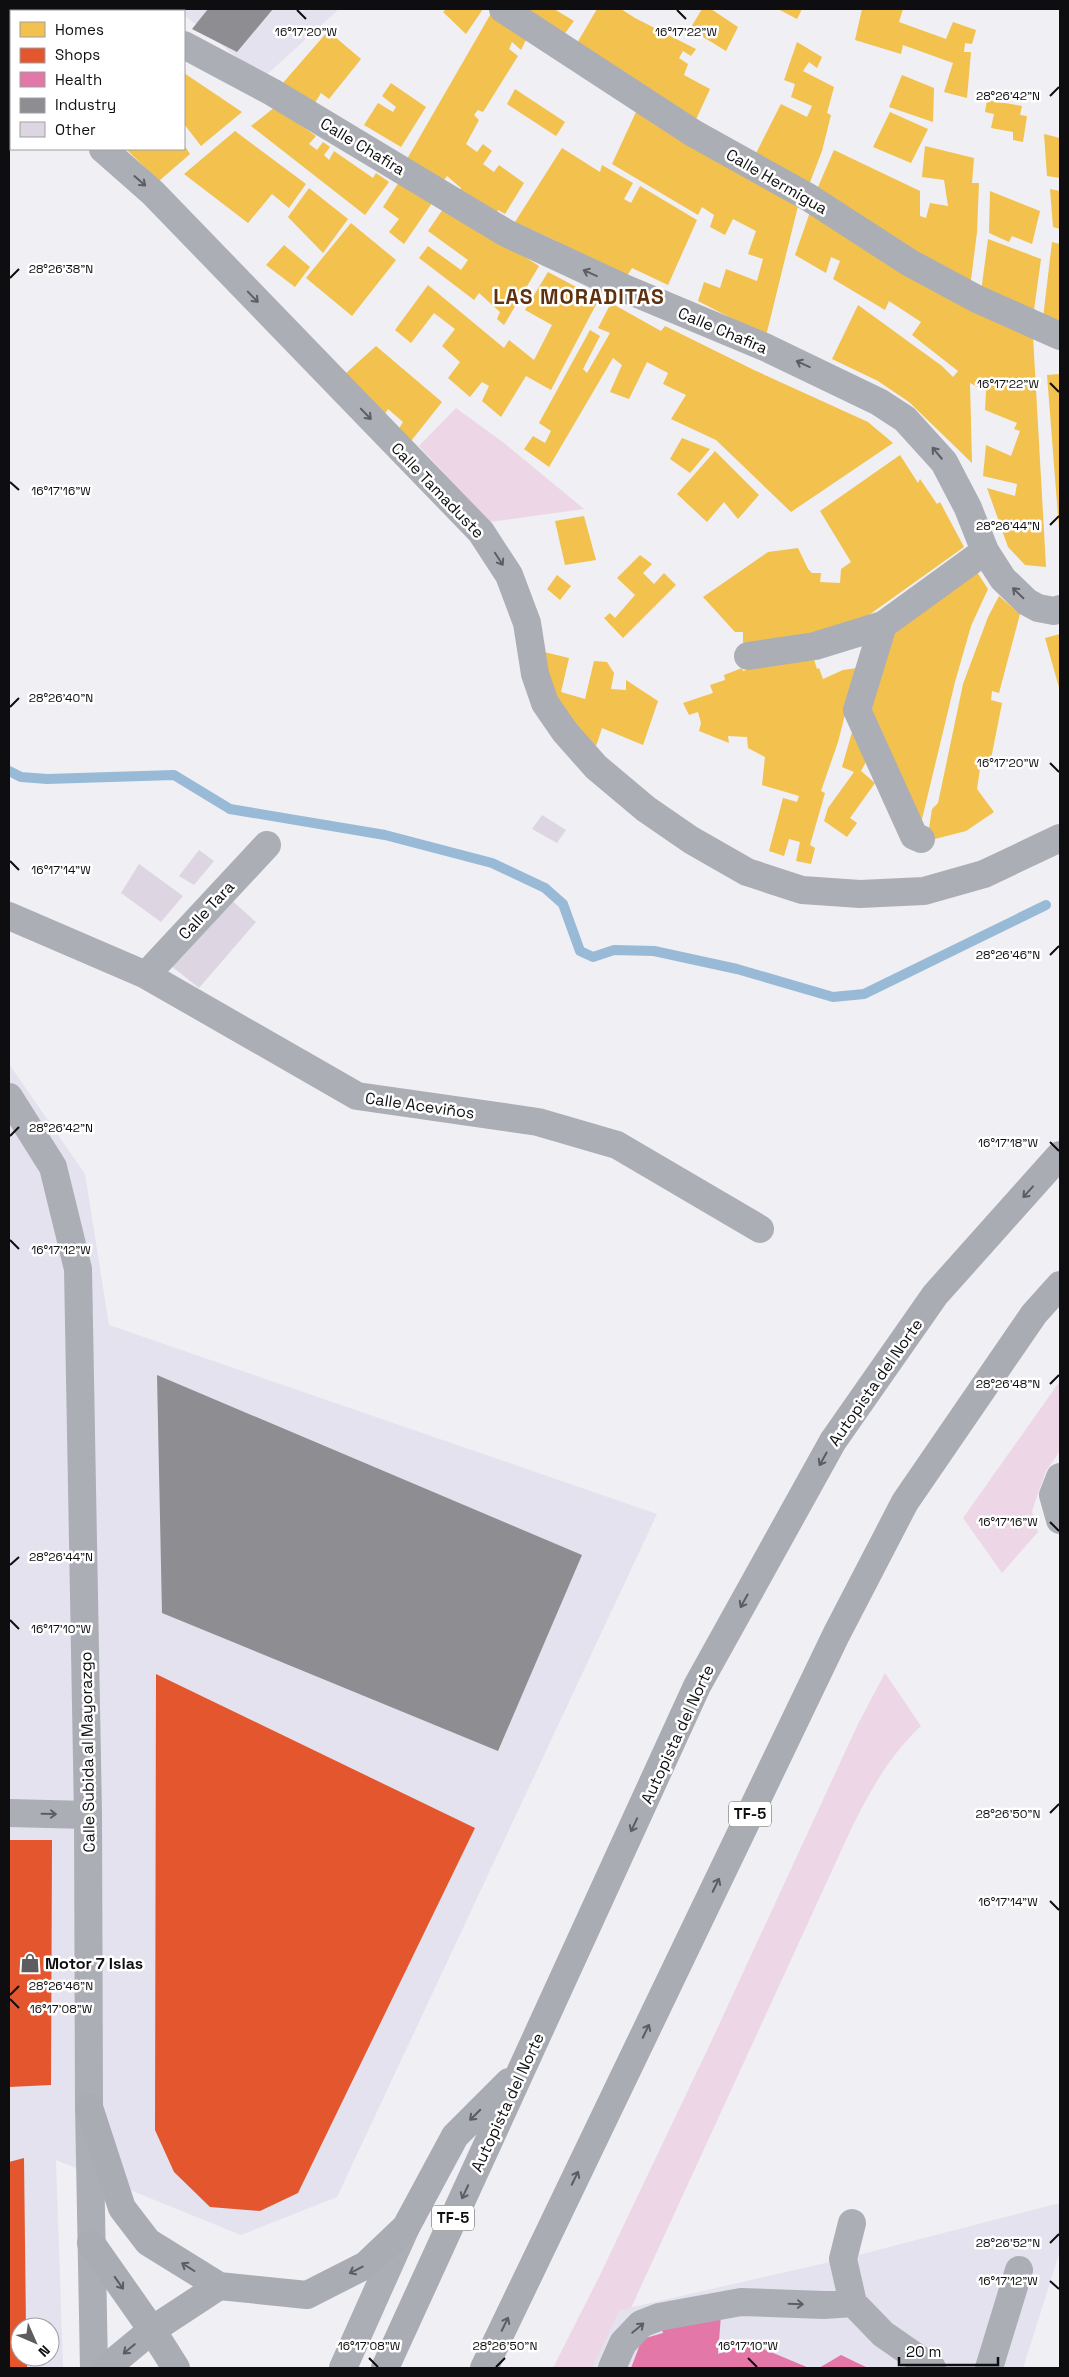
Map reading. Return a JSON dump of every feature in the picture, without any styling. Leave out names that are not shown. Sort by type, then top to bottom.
[{"type":"highway","name":"Autopista del Norte","points":[[385,2368],[697,1686],[833,1441],[936,1295],[1060,1155]]},
{"type":"highway","name":"TF-5","points":[[484,2368],[836,1635],[905,1502],[1034,1314],[1060,1285]]},
{"type":"highway","points":[[89,2107],[122,2208],[148,2242],[218,2286],[307,2295],[366,2266],[406,2227],[455,2136],[522,2068]]},
{"type":"highway","points":[[91,2243],[152,2330],[176,2368]]},
{"type":"highway","points":[[106,2368],[152,2330],[218,2286]]},
{"type":"street","name":"Calle Hermigua","points":[[503,9],[693,133],[808,197],[910,263],[977,299],[1060,336]]},
{"type":"street","name":"Calle Chafira","points":[[185,46],[272,92],[506,233],[626,289],[767,348],[879,402],[905,419],[944,462],[968,508],[985,551],[1003,579],[1027,602],[1038,608],[1054,611],[1060,609]]},
{"type":"street","name":"Calle Tamaduste","points":[[104,150],[153,193],[481,532],[509,575],[527,623],[535,674],[546,703],[565,732],[596,768],[646,809],[691,840],[747,872],[802,890],[860,894],[924,891],[984,874],[1060,838]]},
{"type":"street","points":[[748,656],[815,646],[882,624],[985,551]]},
{"type":"street","points":[[882,624],[857,710],[914,836],[921,839]]},
{"type":"street","name":"Calle Tara","points":[[146,975],[267,846]]},
{"type":"street","name":"Calle Aceviños","points":[[9,916],[146,975],[357,1096],[538,1122],[617,1145],[760,1229]]},
{"type":"street","name":"Calle Subida al Mayorazgo","points":[[9,1097],[53,1166],[78,1269],[88,1815],[89,2107],[94,2368]]},
{"type":"street","points":[[1060,1477],[1053,1495],[1060,1520]]},
{"type":"street","points":[[9,1813],[88,1815]]},
{"type":"street","points":[[852,2223],[843,2259],[853,2304],[883,2334],[932,2368]]},
{"type":"street","points":[[343,2368],[406,2227]]},
{"type":"street","points":[[989,2368],[1019,2270]]},
{"type":"street","points":[[612,2368],[623,2343],[641,2324],[660,2317],[741,2302],[824,2305],[853,2304]]},
{"type":"shaded area","points":[[176,9],[339,9],[263,78],[185,16],[185,10]]},
{"type":"shaded area","points":[[456,408],[504,443],[584,509],[489,522],[419,446]]},
{"type":"shaded area","points":[[9,1064],[85,1174],[109,1325],[657,1514],[337,2197],[241,2235],[56,2160],[63,2368],[9,2368]]},
{"type":"shaded area","points":[[1060,1381],[1060,1451],[1046,1471],[1032,1511],[1038,1532],[1002,1573],[963,1518]]},
{"type":"shaded area","points":[[885,1673],[921,1726],[890,1761],[852,1827],[631,2308],[620,2310],[592,2368],[553,2368],[600,2275],[711,2042],[858,1724]]},
{"type":"shaded area","points":[[1060,2203],[1060,2251],[1023,2368],[590,2368],[620,2310],[843,2259]]},
{"type":"building: Homes","points":[[9,9],[32,10],[10,10],[9,36]]},
{"type":"building: Homes","points":[[55,9],[104,10],[56,10]]},
{"type":"building: Homes","points":[[446,9],[483,9],[466,34],[443,12]]},
{"type":"building: Homes","points":[[513,9],[554,9],[574,21],[560,40]]},
{"type":"building: Homes","points":[[597,9],[621,9],[696,49],[691,56],[683,51],[679,58],[688,64],[684,75],[710,89],[693,126],[573,50]]},
{"type":"building: Homes","points":[[702,9],[711,9],[738,27],[726,51],[690,29]]},
{"type":"building: Homes","points":[[778,9],[802,9],[797,19]]},
{"type":"building: Homes","points":[[862,9],[903,9],[899,22],[946,39],[953,22],[976,30],[972,44],[965,43],[964,52],[971,52],[967,98],[944,92],[953,63],[903,45],[901,54],[855,40]]},
{"type":"building: Homes","points":[[493,10],[529,34],[521,50],[512,42],[509,49],[518,56],[483,112],[478,110],[474,115],[479,120],[466,144],[477,152],[483,144],[492,151],[483,164],[494,172],[499,165],[524,183],[505,214],[498,210],[495,216],[458,194],[461,188],[447,176],[444,180],[407,159]]},
{"type":"building: Homes","points":[[328,31],[361,59],[329,99],[321,93],[313,106],[282,84]]},
{"type":"building: Homes","points":[[797,42],[822,57],[817,68],[809,62],[803,71],[834,87],[827,113],[831,115],[822,151],[807,190],[752,161],[781,104],[807,117],[812,106],[791,97],[795,84],[784,80]]},
{"type":"building: Homes","points":[[185,74],[242,112],[201,146],[185,125]]},
{"type":"building: Homes","points":[[902,75],[934,88],[933,122],[889,107]]},
{"type":"building: Homes","points":[[391,83],[426,107],[401,147],[364,125],[378,103],[393,112],[396,107],[382,96]]},
{"type":"building: Homes","points":[[515,89],[565,122],[556,136],[507,104]]},
{"type":"building: Homes","points":[[987,100],[1022,106],[1020,115],[1027,116],[1023,142],[1013,140],[1013,132],[991,128],[994,114],[985,112]]},
{"type":"building: Homes","points":[[275,107],[316,136],[309,144],[317,150],[323,142],[330,147],[324,155],[329,160],[334,151],[373,178],[376,173],[389,182],[365,215],[251,126]]},
{"type":"building: Homes","points":[[636,112],[798,206],[766,336],[698,301],[704,282],[720,288],[726,269],[757,281],[763,259],[748,254],[756,231],[733,219],[725,235],[710,227],[714,215],[702,207],[698,215],[612,164]]},
{"type":"building: Homes","points":[[890,112],[928,129],[911,163],[873,147]]},
{"type":"building: Homes","points":[[235,131],[306,184],[289,208],[272,194],[248,223],[184,174]]},
{"type":"building: Homes","points":[[1044,134],[1060,138],[1060,178],[1047,176]]},
{"type":"building: Homes","points":[[185,146],[190,154],[159,181],[127,150],[185,150]]},
{"type":"building: Homes","points":[[925,146],[974,158],[972,183],[979,183],[977,232],[970,288],[815,194],[834,150],[920,191],[920,216],[926,218],[930,203],[948,206],[944,180],[922,177]]},
{"type":"building: Homes","points":[[562,148],[600,172],[602,165],[633,183],[624,199],[631,203],[640,186],[697,220],[668,285],[632,268],[623,282],[556,241],[515,222]]},
{"type":"building: Homes","points":[[399,182],[432,203],[404,244],[389,232],[399,219],[383,207]]},
{"type":"building: Homes","points":[[309,188],[348,219],[323,253],[288,217]]},
{"type":"building: Homes","points":[[1050,189],[1060,191],[1060,229],[1053,227]]},
{"type":"building: Homes","points":[[990,191],[1040,211],[1032,244],[1012,236],[1009,242],[989,233]]},
{"type":"building: Homes","points":[[443,209],[500,241],[539,266],[504,325],[497,319],[500,312],[479,293],[474,300],[419,258],[428,246],[461,270],[468,260],[428,231]]},
{"type":"building: Homes","points":[[810,212],[1033,336],[1046,567],[1025,565],[1008,547],[987,488],[1015,496],[1017,484],[983,476],[986,445],[1011,456],[1020,431],[1014,429],[1017,423],[985,410],[986,391],[970,383],[972,463],[909,402],[878,381],[832,359],[858,305],[942,366],[953,377],[958,371],[912,335],[921,322],[889,301],[885,310],[833,279],[840,261],[831,257],[826,273],[795,255]]},
{"type":"building: Homes","points":[[351,223],[396,260],[352,316],[306,278]]},
{"type":"building: Homes","points":[[988,239],[1041,259],[1033,317],[981,292]]},
{"type":"building: Homes","points":[[1052,242],[1060,244],[1060,324],[1043,318]]},
{"type":"building: Homes","points":[[284,245],[310,267],[295,287],[266,265]]},
{"type":"building: Homes","points":[[548,272],[599,299],[551,390],[526,376],[501,417],[482,401],[489,386],[482,382],[470,397],[448,378],[460,362],[442,346],[455,329],[434,313],[411,343],[395,330],[428,285],[504,348],[509,340],[534,360],[552,325],[525,310]]},
{"type":"building: Homes","points":[[611,303],[661,331],[665,326],[754,370],[868,422],[893,443],[791,512],[716,440],[671,419],[686,395],[663,384],[668,373],[647,362],[629,399],[610,392],[622,365],[613,358],[549,467],[524,449],[533,436],[545,443],[551,431],[539,423],[590,330],[600,336],[583,369],[587,373],[610,333],[598,328]]},
{"type":"building: Homes","points":[[376,346],[442,402],[411,441],[398,430],[403,422],[388,409],[385,414],[345,374]]},
{"type":"building: Homes","points":[[1060,374],[1060,529],[1059,529],[1047,375]]},
{"type":"building: Homes","points":[[682,438],[710,449],[690,473],[670,459]]},
{"type":"building: Homes","points":[[715,451],[759,495],[738,519],[724,502],[707,522],[677,494]]},
{"type":"building: Homes","points":[[900,455],[918,483],[920,479],[937,504],[940,502],[964,547],[859,622],[786,646],[743,643],[743,632],[735,632],[703,597],[768,552],[798,548],[808,569],[812,573],[821,573],[820,582],[840,583],[841,569],[851,562],[820,511]]},
{"type":"building: Homes","points":[[584,516],[596,560],[565,565],[555,521]]},
{"type":"building: Homes","points":[[640,555],[652,564],[643,573],[654,584],[664,573],[676,585],[623,638],[604,618],[610,613],[615,618],[635,595],[617,578]]},
{"type":"building: Homes","points":[[975,569],[988,589],[971,626],[955,682],[922,819],[913,824],[869,730],[869,700],[893,624]]},
{"type":"building: Homes","points":[[557,575],[571,586],[560,600],[547,589]]},
{"type":"building: Homes","points":[[999,596],[1020,614],[999,693],[992,691],[991,700],[1002,703],[990,764],[981,762],[977,789],[994,812],[966,831],[927,841],[932,809],[938,803],[963,684],[988,617]]},
{"type":"building: Homes","points":[[1060,634],[1060,691],[1045,638]]},
{"type":"building: Homes","points":[[544,652],[569,658],[561,692],[585,699],[594,661],[607,662],[614,673],[611,689],[626,690],[626,680],[658,701],[643,745],[602,728],[596,746],[579,729],[549,685]]},
{"type":"building: Homes","points":[[813,656],[817,669],[819,668],[823,679],[843,670],[857,668],[838,742],[821,791],[825,793],[810,845],[815,848],[811,864],[796,861],[800,842],[789,839],[784,856],[769,851],[783,798],[797,802],[799,796],[762,785],[765,757],[748,748],[747,737],[728,736],[729,743],[699,731],[701,723],[698,712],[689,715],[683,703],[713,693],[710,685],[725,680],[724,675],[742,668],[743,671],[772,662]]},
{"type":"building: Homes","points":[[852,732],[867,760],[861,771],[875,783],[850,818],[857,823],[847,837],[824,821],[828,808],[854,772],[842,767]]},
{"type":"building: Shops","points":[[156,1674],[475,1828],[298,2193],[260,2211],[210,2207],[174,2172],[155,2130]]},
{"type":"building: Shops","name":"Motor 7 Islas","points":[[9,1840],[52,1840],[51,2085],[9,2087]]},
{"type":"building: Shops","points":[[24,2158],[26,2317],[10,2317],[10,2367],[27,2368],[9,2368],[9,2162]]},
{"type":"building: Health","points":[[721,2315],[718,2354],[747,2342],[809,2368],[631,2368],[642,2339],[663,2333],[661,2326]]},
{"type":"building: Health","points":[[841,2355],[868,2368],[819,2368]]},
{"type":"building: Industry","points":[[208,9],[273,9],[237,52],[192,29]]},
{"type":"building: Industry","points":[[157,1375],[582,1555],[498,1751],[162,1613]]},
{"type":"building: Other","points":[[542,815],[566,830],[557,843],[532,829]]},
{"type":"building: Other","points":[[199,850],[214,861],[194,885],[179,876]]},
{"type":"building: Other","points":[[139,864],[183,896],[161,922],[121,893]]},
{"type":"building: Other","points":[[227,896],[256,922],[199,988],[170,965]]},
{"type":"waterway","points":[[9,771],[21,777],[47,779],[174,775],[230,809],[385,835],[492,863],[545,888],[563,904],[580,951],[593,957],[614,950],[654,951],[737,969],[833,997],[864,994],[1046,905]]},
{"type":"place","name":"Motor 7 Islas","points":[[30,1963]]},
{"type":"district","name":"LAS MORADITAS","points":[[579,297]]}]
